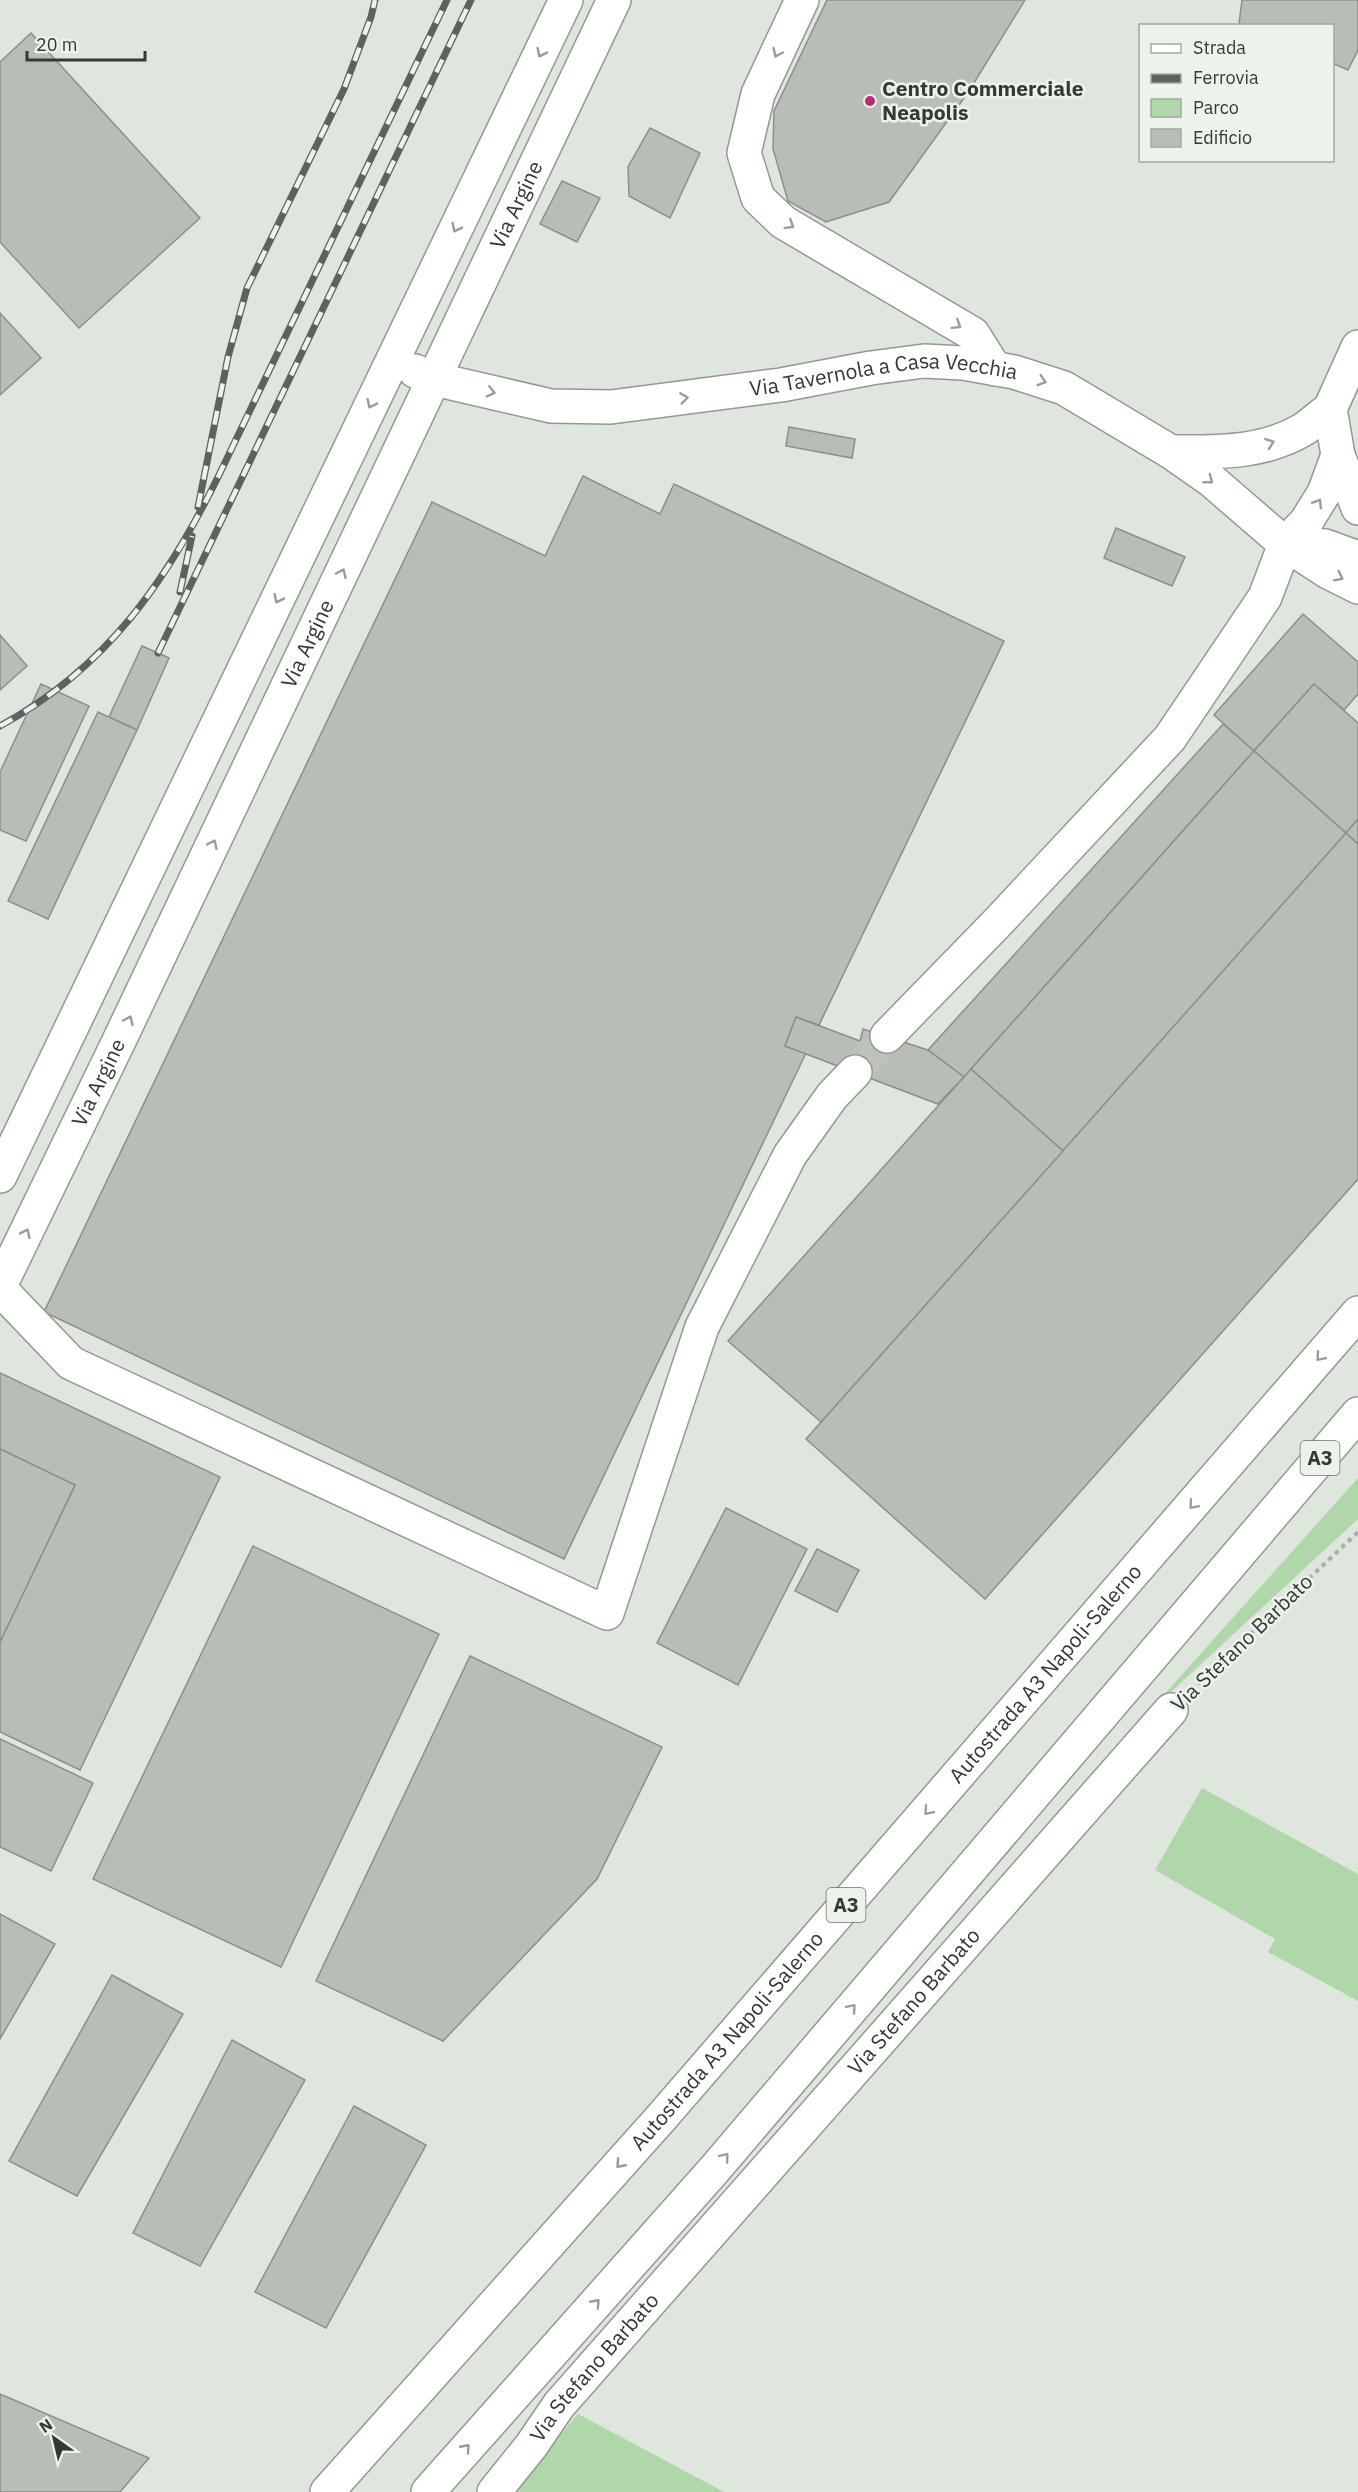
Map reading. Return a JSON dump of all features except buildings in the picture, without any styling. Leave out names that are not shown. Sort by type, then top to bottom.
[{"type":"main road","points":[[0,1176],[566,0]]},
{"type":"main road","name":"Via Argine","points":[[0,1288],[614,0]]},
{"type":"main road","points":[[802,0],[758,94],[744,153],[758,198],[783,222],[973,334],[995,369]]},
{"type":"main road","points":[[1171,452],[1229,452],[1266,446],[1303,429],[1330,409],[1358,347]]},
{"type":"main road","name":"Via Tavernola a Casa Vecchia","points":[[391,362],[434,379],[551,406],[611,407],[781,385],[871,368],[924,361],[963,363],[995,369],[1064,388],[1171,452],[1211,480],[1286,544],[1328,572],[1358,587]]},
{"type":"main road","points":[[1330,409],[1338,455],[1358,508]]},
{"type":"main road","points":[[887,1036],[998,922],[1170,738],[1264,597],[1286,544],[1306,522],[1324,493],[1338,455]]},
{"type":"main road","points":[[1286,544],[1325,546],[1358,558]]},
{"type":"main road","points":[[0,1288],[71,1363],[607,1613],[702,1327],[790,1155],[832,1096],[855,1072]]},
{"type":"main road","name":"Autostrada A3 Napoli-Salerno","points":[[327,2492],[661,2118],[1358,1313]]},
{"type":"main road","name":"A3","points":[[428,2492],[722,2161],[1358,1414]]},
{"type":"main road","points":[[1282,1502],[1358,1430]]},
{"type":"main road","name":"Via Stefano Barbato","points":[[494,2492],[531,2446],[559,2404],[1171,1710]]},
{"type":"path","name":"Via Stefano Barbato","points":[[1171,1710],[1358,1532]]},
{"type":"green space","points":[[1358,1478],[1358,1519],[1145,1716]]},
{"type":"green space","points":[[1202,1788],[1358,1874],[1358,2001],[1268,1952],[1275,1939],[1155,1870]]},
{"type":"green space","points":[[578,2414],[724,2492],[512,2492]]},
{"type":"tunnel","points":[[855,1072],[887,1036]]},
{"type":"railway","points":[[198,507],[228,357],[247,288],[344,89],[371,17],[375,0]]},
{"type":"railway","points":[[0,726],[38,703],[103,649],[155,586],[178,551],[219,475],[447,0]]},
{"type":"railway","points":[[158,653],[471,0]]},
{"type":"railway","points":[[180,592],[192,536]]},
{"type":"place","name":"Centro Commerciale Neapolis","points":[[870,101]]}]
